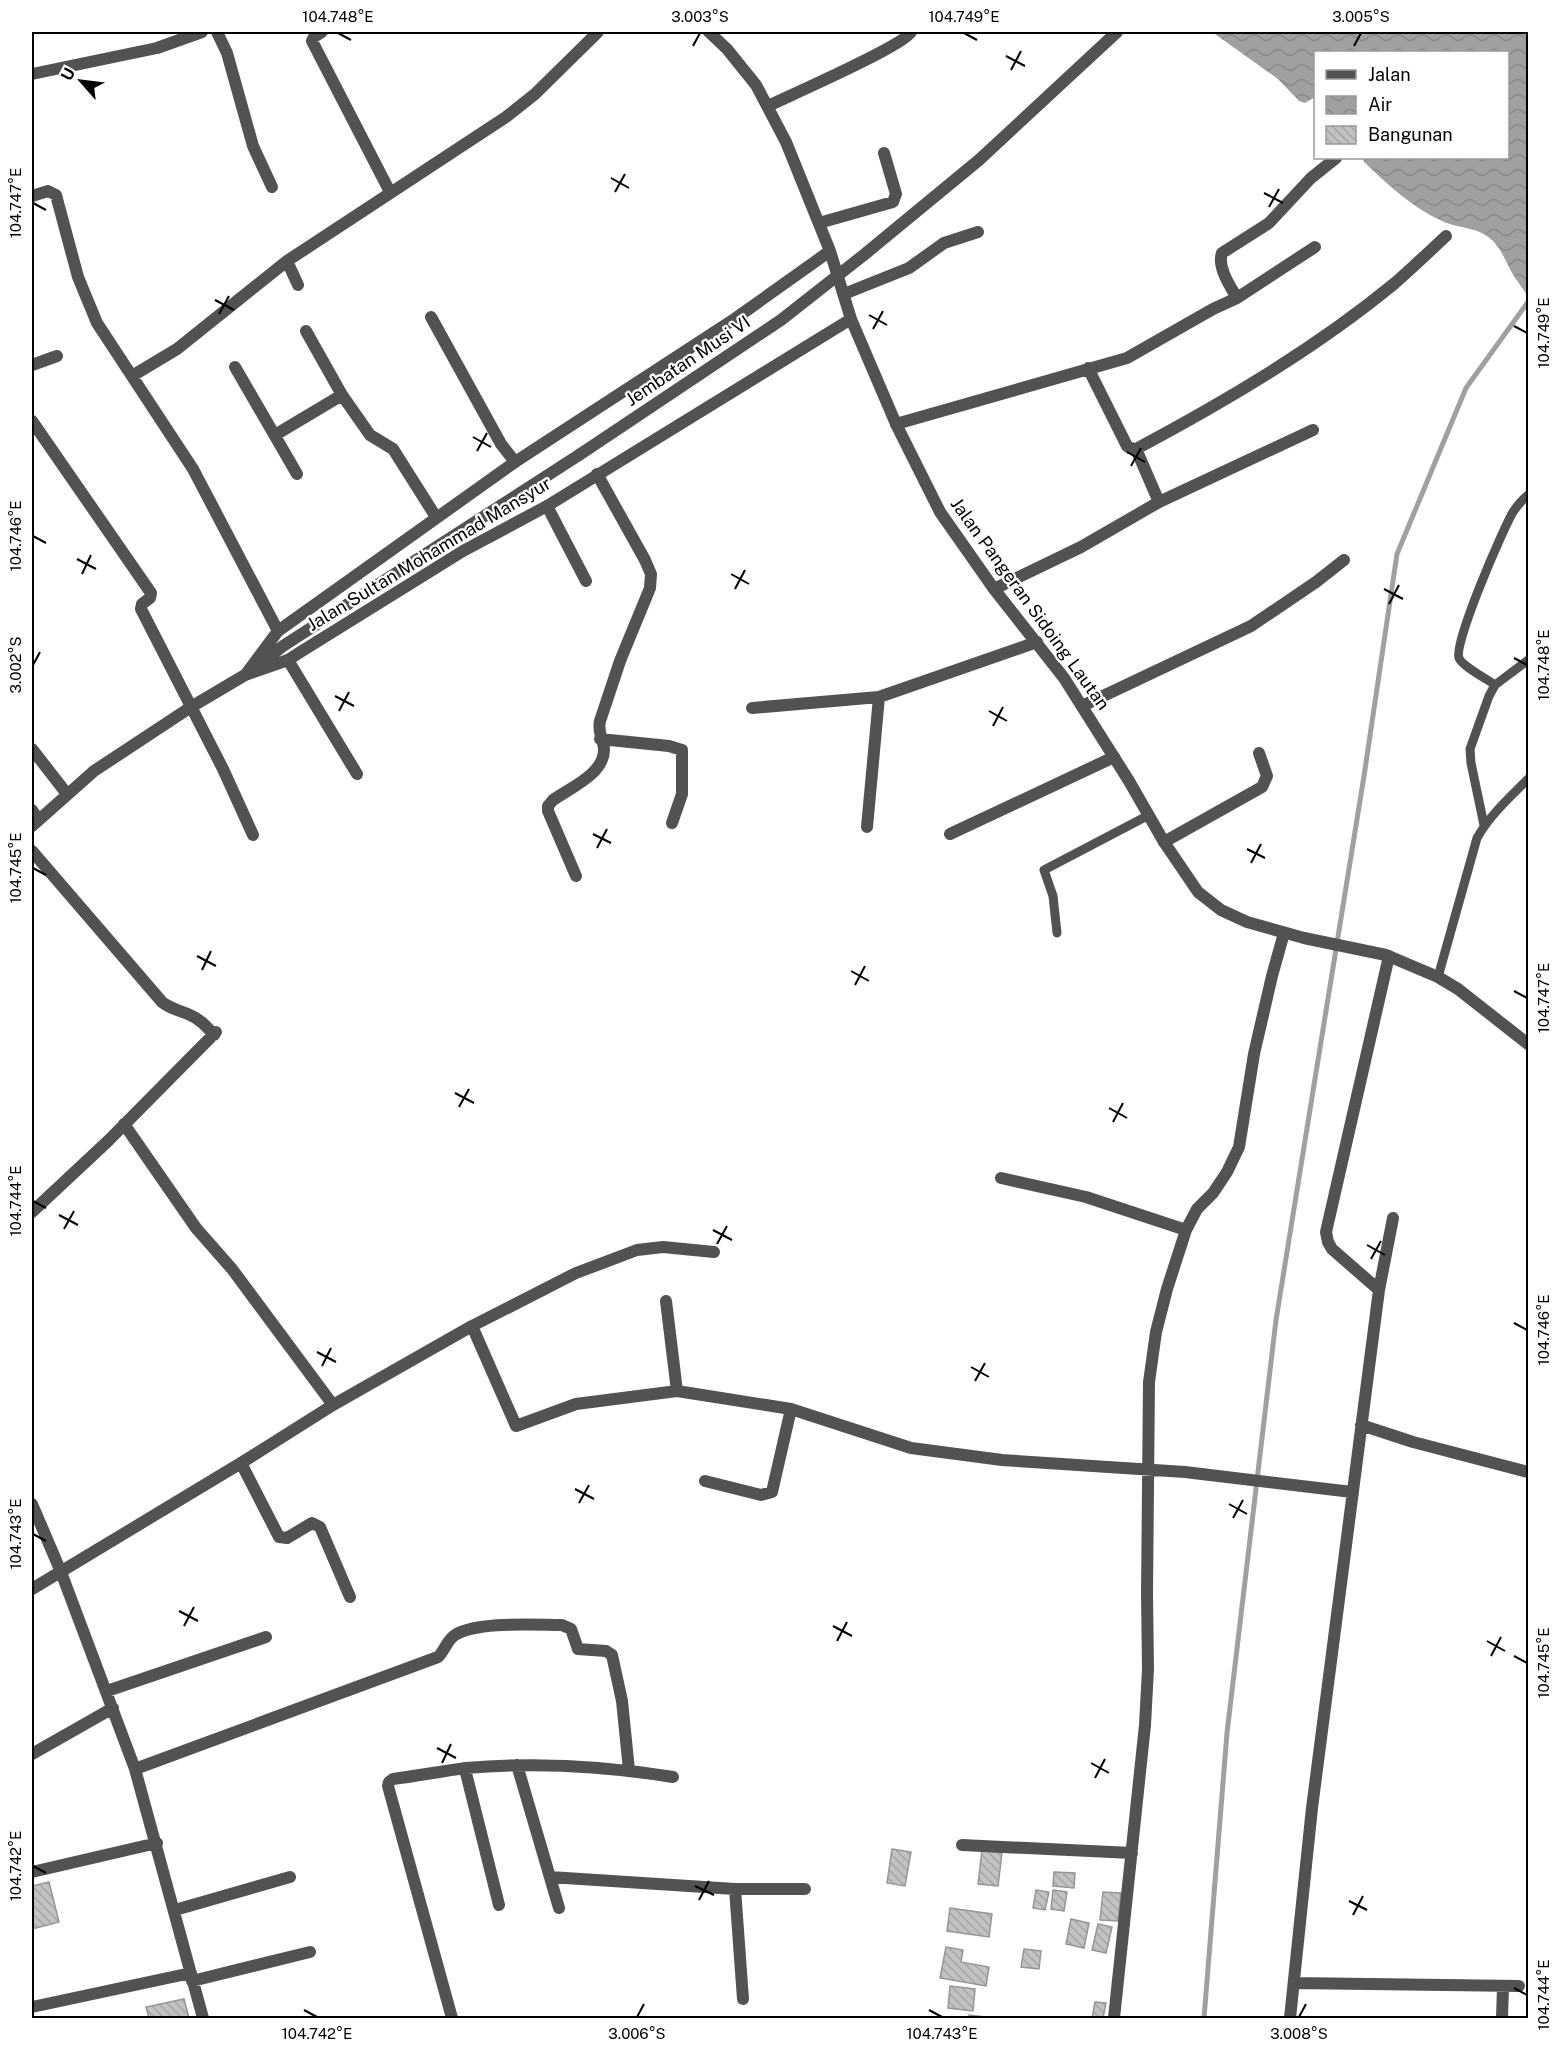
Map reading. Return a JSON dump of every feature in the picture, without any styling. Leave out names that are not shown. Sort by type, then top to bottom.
[{"type":"street","points":[[32,74],[157,48],[202,32]]},
{"type":"street","points":[[217,32],[226,53],[253,146],[272,187]]},
{"type":"street","points":[[322,32],[312,41],[390,192]]},
{"type":"street","points":[[132,376],[177,350],[287,261],[506,117],[536,94],[598,32]]},
{"type":"street","name":"Jalan Pangeran Sidoing Lautan","points":[[709,32],[742,67],[768,106],[786,142],[830,251],[851,319],[896,424],[940,512],[994,589],[1037,642],[1082,706],[1188,879],[1209,902],[1235,917],[1284,933],[1388,956]]},
{"type":"street","points":[[768,106],[875,55],[907,38],[911,32]]},
{"type":"street","name":"Jembatan Musi VI","points":[[245,675],[283,646],[681,388],[781,320],[979,160],[1117,32]]},
{"type":"street","points":[[819,223],[893,202],[896,194],[884,153]]},
{"type":"street","points":[[1237,298],[1221,261],[1222,253],[1269,223],[1311,178],[1335,159]]},
{"type":"street","points":[[32,196],[48,190],[56,195],[78,277],[97,323],[193,470],[278,631]]},
{"type":"street","points":[[844,294],[909,268],[944,243],[978,232]]},
{"type":"street","points":[[1088,368],[1127,446],[1136,449],[1214,408],[1299,352],[1379,295],[1446,236]]},
{"type":"street","points":[[896,424],[1127,358],[1237,298],[1315,247]]},
{"type":"street","points":[[245,675],[278,631],[515,462],[736,318],[830,251]]},
{"type":"street","points":[[287,261],[298,285]]},
{"type":"street","points":[[430,316],[501,444],[515,462]]},
{"type":"street","name":"Jalan Sultan Mohammad Mansyur","points":[[34,818],[94,771],[191,706],[245,675],[288,660],[463,551],[547,506],[851,319]]},
{"type":"street","points":[[306,331],[342,395],[370,435],[393,449],[435,518]]},
{"type":"street","points":[[32,364],[57,356]]},
{"type":"street","points":[[235,367],[297,474]]},
{"type":"street","points":[[274,435],[342,395]]},
{"type":"street","points":[[32,421],[151,593],[150,598],[141,606],[141,609],[223,769],[253,835]]},
{"type":"street","points":[[994,589],[1081,547],[1159,502],[1313,430]]},
{"type":"street","points":[[1136,449],[1159,502]]},
{"type":"street","points":[[576,876],[548,811],[548,806],[553,800],[593,773],[603,755],[598,727],[620,661],[648,596],[651,574],[629,529],[597,474]]},
{"type":"street","points":[[547,506],[586,581]]},
{"type":"street","points":[[1082,706],[1251,626],[1308,588],[1344,560]]},
{"type":"street","points":[[752,708],[879,697],[1037,642]]},
{"type":"street","points":[[288,660],[357,774]]},
{"type":"street","points":[[867,827],[879,697]]},
{"type":"street","points":[[600,739],[669,746],[682,750],[682,794],[672,823]]},
{"type":"street","points":[[32,749],[67,794]]},
{"type":"street","points":[[1164,842],[1262,787],[1267,776],[1259,753]]},
{"type":"street","points":[[950,834],[1114,757]]},
{"type":"street","points":[[32,851],[162,1002],[171,1009],[192,1015],[215,1034],[32,1212]]},
{"type":"street","points":[[1114,2019],[1146,1703],[1149,1382],[1152,1357],[1167,1289],[1186,1230],[1197,1209],[1213,1193],[1227,1172],[1239,1147],[1254,1054],[1284,933]]},
{"type":"street","points":[[1379,1290],[1332,1249],[1326,1232],[1388,956],[1438,977],[1458,989],[1528,1044]]},
{"type":"street","points":[[124,1124],[196,1228],[232,1269],[333,1405]]},
{"type":"street","points":[[1001,1178],[1086,1197],[1186,1230]]},
{"type":"street","points":[[1290,2019],[1312,1808],[1352,1492],[1379,1290],[1393,1218]]},
{"type":"street","points":[[32,1589],[333,1405],[472,1326],[576,1273],[637,1250],[663,1247],[714,1252]]},
{"type":"street","points":[[666,1301],[677,1391]]},
{"type":"street","points":[[472,1326],[516,1426],[576,1404],[677,1391],[791,1409],[910,1448],[1002,1460],[1149,1469],[1352,1492]]},
{"type":"street","points":[[705,1481],[762,1495],[772,1492],[791,1409]]},
{"type":"street","points":[[1361,1425],[1413,1442],[1528,1472]]},
{"type":"street","points":[[241,1463],[279,1537],[287,1538],[312,1523],[320,1527],[350,1597]]},
{"type":"street","points":[[32,1504],[61,1572],[135,1769],[204,2019]]},
{"type":"street","points":[[135,1769],[438,1657],[451,1638],[459,1633],[486,1627],[562,1625],[571,1629],[578,1649],[606,1651],[612,1655],[622,1701],[629,1770]]},
{"type":"street","points":[[106,1691],[266,1638]]},
{"type":"street","points":[[32,1754],[113,1708]]},
{"type":"street","points":[[517,1765],[559,1908]]},
{"type":"street","points":[[452,2019],[388,1786],[389,1782],[393,1779],[465,1768],[517,1765],[629,1770],[673,1778]]},
{"type":"street","points":[[465,1768],[499,1905]]},
{"type":"street","points":[[32,1872],[157,1844]]},
{"type":"street","points":[[962,1845],[1132,1853]]},
{"type":"street","points":[[175,1910],[290,1877]]},
{"type":"street","points":[[550,1877],[735,1889],[806,1889]]},
{"type":"street","points":[[735,1889],[743,1999]]},
{"type":"street","points":[[32,2007],[310,1952]]},
{"type":"street","points":[[1294,1983],[1519,1986]]},
{"type":"street","points":[[1502,2019],[1503,1987]]},
{"type":"lane","points":[[1495,685],[1458,657],[1460,641],[1498,542],[1513,512],[1528,495]]},
{"type":"lane","points":[[1484,825],[1470,749],[1495,685],[1528,660]]},
{"type":"lane","points":[[1438,977],[1472,852],[1484,825],[1499,806],[1528,780]]},
{"type":"lane","points":[[1057,933],[1053,896],[1044,870],[1148,812]]},
{"type":"water","points":[[1212,32],[1528,32],[1528,296],[1501,252],[1487,236],[1475,230],[1448,224],[1431,216],[1401,195],[1363,159],[1509,159],[1509,51],[1314,51],[1314,98],[1305,103],[1299,101],[1278,79]]},
{"type":"building","points":[[892,1849],[911,1852],[905,1886],[887,1883]]},
{"type":"building","points":[[982,1850],[1002,1853],[998,1886],[978,1884]]},
{"type":"building","points":[[1054,1872],[1075,1873],[1074,1888],[1053,1886]]},
{"type":"building","points":[[49,1882],[59,1922],[32,1929],[32,1886]]},
{"type":"building","points":[[1036,1890],[1049,1892],[1045,1910],[1033,1908]]},
{"type":"building","points":[[1053,1890],[1067,1892],[1064,1911],[1051,1909]]},
{"type":"building","points":[[1103,1892],[1121,1893],[1118,1921],[1100,1920]]},
{"type":"building","points":[[950,1908],[992,1914],[989,1937],[947,1931]]},
{"type":"building","points":[[1071,1919],[1089,1923],[1084,1948],[1066,1944]]},
{"type":"building","points":[[1098,1924],[1112,1927],[1106,1953],[1092,1950]]},
{"type":"building","points":[[946,1947],[963,1950],[961,1962],[989,1967],[986,1986],[940,1978]]},
{"type":"building","points":[[1024,1949],[1041,1951],[1039,1969],[1021,1967]]},
{"type":"building","points":[[950,1986],[975,1989],[973,2011],[948,2008]]},
{"type":"building","points":[[184,1999],[189,2018],[149,2018],[146,2007]]},
{"type":"building","points":[[1095,2002],[1106,2003],[1103,2018],[1092,2018]]},
{"type":"building","points":[[969,2015],[994,2018],[969,2018]]},
{"type":"waterway","points":[[1204,2018],[1227,1733],[1276,1320],[1364,776],[1397,554],[1466,388],[1528,302]]}]
